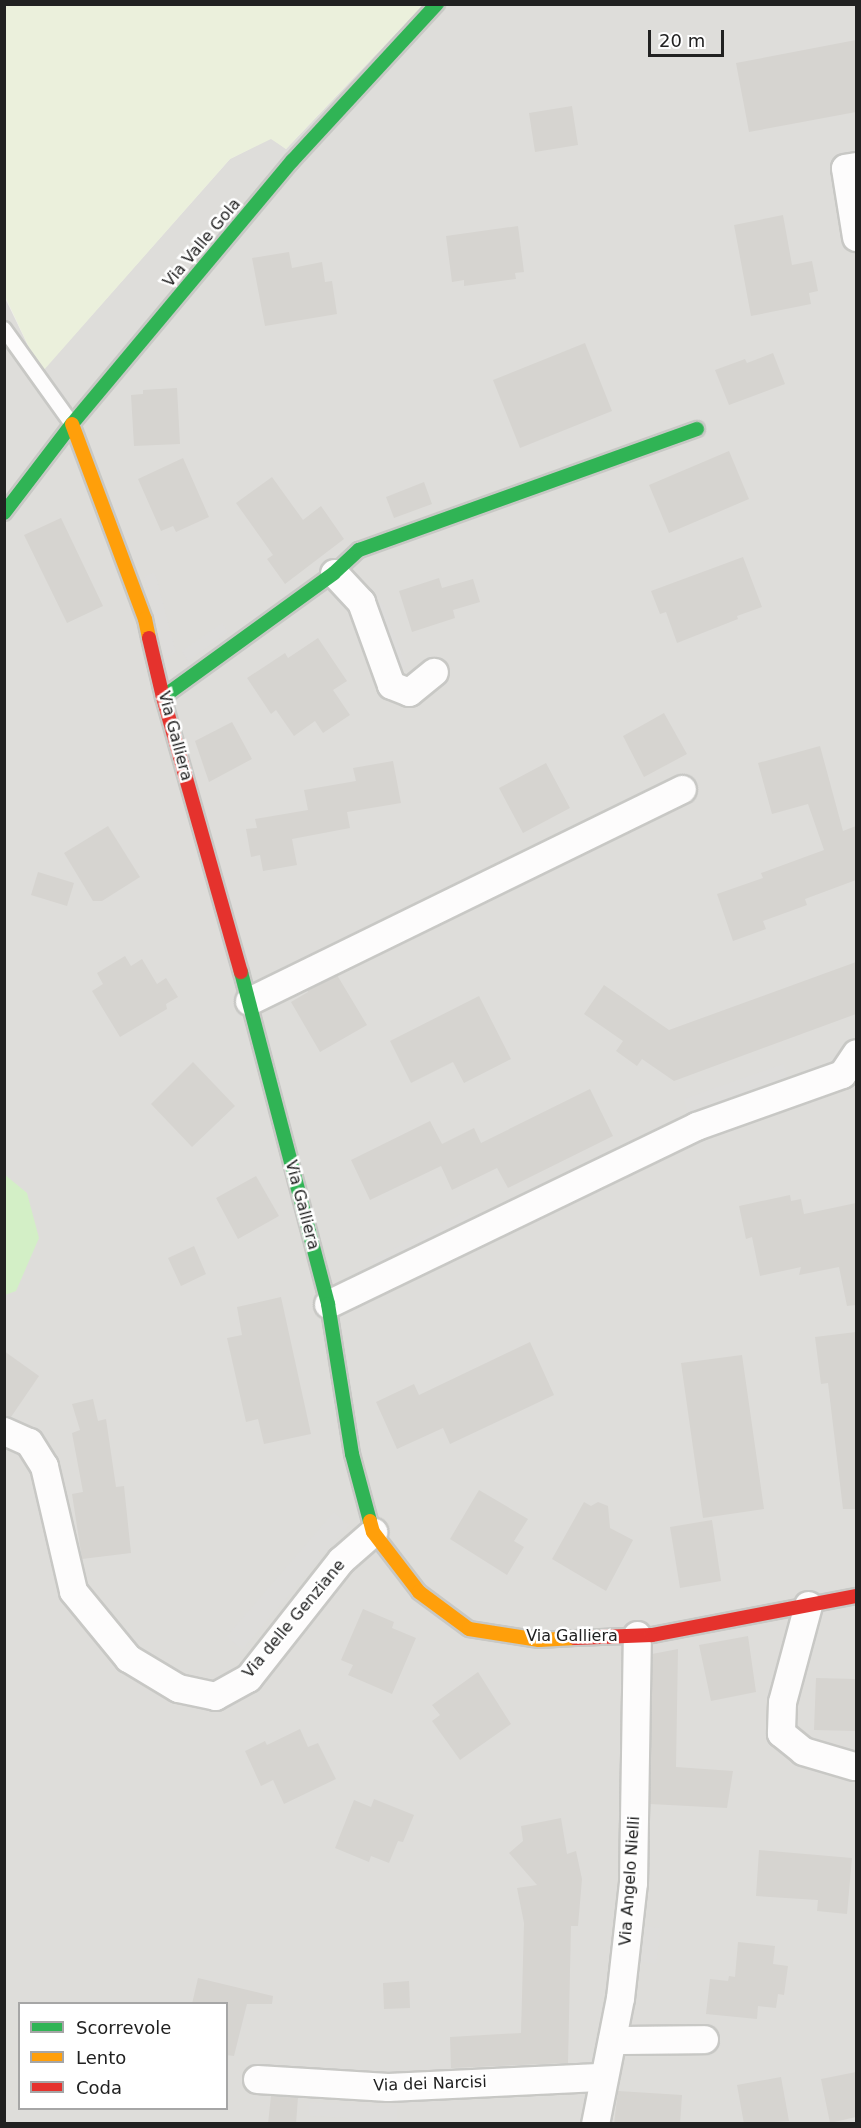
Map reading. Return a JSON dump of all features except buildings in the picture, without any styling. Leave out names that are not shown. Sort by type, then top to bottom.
[{"type":"street","name":"Via Valle Gola","points":[[4,513],[72,424],[292,161],[437,4]]},
{"type":"street","points":[[856,166],[845,168],[856,237]]},
{"type":"street","name":"Via Galliera","points":[[72,424],[145,619],[163,697],[249,1001],[328,1304],[352,1454],[373,1532],[419,1592],[469,1629],[539,1640],[637,1635],[856,1596]]},
{"type":"street","points":[[163,697],[334,573],[359,550],[697,429]]},
{"type":"street","points":[[334,573],[361,603],[391,685],[409,692],[434,672]]},
{"type":"street","points":[[249,1001],[682,789]]},
{"type":"street","points":[[328,1304],[696,1126],[842,1074],[856,1053]]},
{"type":"street","name":"Via delle Genziane","points":[[4,1431],[28,1442],[44,1466],[73,1591],[128,1658],[178,1688],[215,1696],[248,1678],[341,1560],[373,1532]]},
{"type":"street","points":[[808,1605],[782,1702],[781,1733],[803,1751],[854,1766]]},
{"type":"street","name":"Via Angelo Nielli","points":[[595,2124],[620,1998],[633,1883],[637,1635]]},
{"type":"street","points":[[612,2040],[704,2040]]},
{"type":"street","name":"Via dei Narcisi","points":[[257,2079],[388,2087],[604,2077]]},
{"type":"lane","points":[[4,329],[13,337],[72,424]]},
{"type":"shaded area","points":[[423,5],[856,5],[856,2123],[5,2123],[4,296],[33,356],[43,370],[230,159],[271,138],[286,149]]},
{"type":"shaded area","points":[[155,573],[176,653],[165,656],[144,576]]},
{"type":"shaded area","points":[[382,603],[406,666],[396,670],[373,606]]},
{"type":"shaded area","points":[[222,623],[228,632],[188,661],[182,651]]},
{"type":"shaded area","points":[[783,1064],[788,1079],[689,1114],[684,1099]]},
{"type":"shaded area","points":[[467,1211],[473,1224],[379,1272],[372,1260]]},
{"type":"shaded area","points":[[334,1512],[349,1525],[242,1650],[227,1636]]},
{"type":"shaded area","points":[[642,1926],[661,1928],[656,1964],[638,1961]]},
{"type":"shaded area","points":[[309,2102],[397,2107],[397,2123],[357,2123],[347,2118],[309,2116]]},
{"type":"green space","points":[[4,5],[423,5],[286,149],[271,139],[230,159],[43,371],[33,356],[5,296]]},
{"type":"green space","points":[[4,1174],[27,1193],[39,1238],[16,1291],[5,1295]]},
{"type":"traffic: fast","points":[[4,513],[72,424],[292,161],[437,4]]},
{"type":"traffic: fast","points":[[163,697],[334,573],[359,550],[697,429]]},
{"type":"traffic: fast","points":[[241,972],[328,1304],[352,1454],[370,1521]]},
{"type":"traffic: slow","points":[[72,424],[145,619],[149,638]]},
{"type":"traffic: slow","points":[[370,1521],[373,1532],[419,1592],[469,1629],[539,1640],[575,1638]]},
{"type":"traffic: jam","points":[[149,638],[163,697],[241,972]]},
{"type":"traffic: jam","points":[[575,1638],[652,1635],[856,1596]]}]
